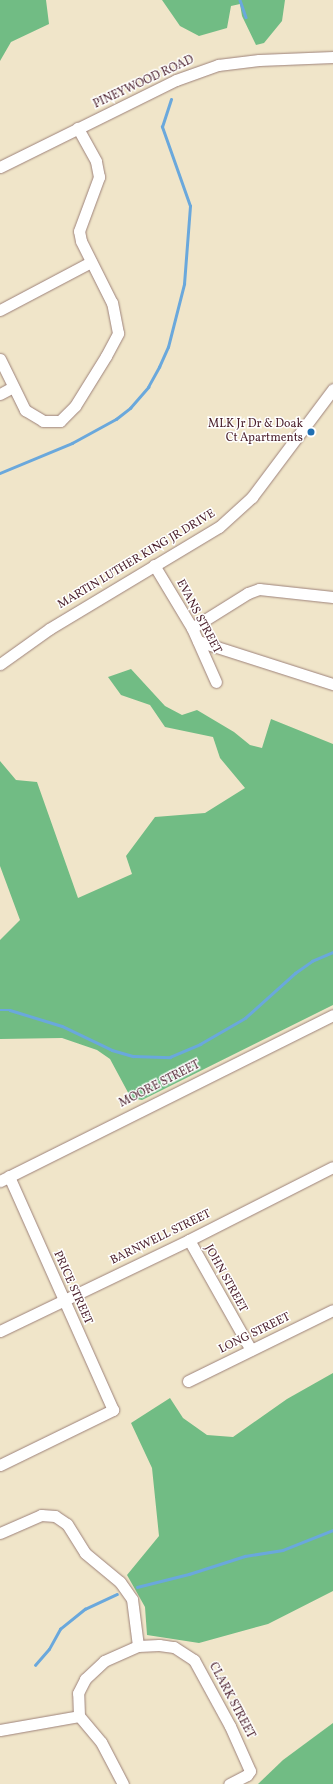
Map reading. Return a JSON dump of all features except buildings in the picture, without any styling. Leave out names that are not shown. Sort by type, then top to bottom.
[{"type":"street","name":"PINEYWOOD ROAD","points":[[0,167],[176,80],[218,65],[259,60],[333,57]]},
{"type":"street","points":[[0,359],[25,410],[34,417],[43,421],[60,421],[75,406],[106,356],[118,333],[117,320],[112,302],[91,262],[79,231],[99,177],[96,162],[78,128]]},
{"type":"street","points":[[0,310],[91,262]]},
{"type":"street","points":[[0,394],[13,387]]},
{"type":"street","name":"MARTIN LUTHER KING JR DRIVE","points":[[0,664],[49,629],[219,527],[252,497],[333,389]]},
{"type":"street","name":"EVANS STREET","points":[[154,565],[192,628],[216,682]]},
{"type":"street","points":[[192,628],[248,593],[259,589],[333,597]]},
{"type":"street","points":[[198,641],[333,684]]},
{"type":"street","name":"MOORE STREET","points":[[4,1178],[333,1015]]},
{"type":"street","name":"BARNWELL STREET","points":[[0,1331],[189,1240],[333,1167]]},
{"type":"street","name":"PRICE STREET","points":[[0,1465],[113,1410],[63,1300],[4,1178]]},
{"type":"street","name":"JOHN STREET","points":[[189,1240],[251,1350]]},
{"type":"street","name":"LONG STREET","points":[[188,1381],[333,1310]]},
{"type":"street","points":[[0,1533],[41,1515],[55,1516],[64,1521],[86,1554],[120,1582],[132,1599],[138,1646],[104,1661],[85,1679],[78,1693],[79,1716],[100,1742],[123,1784]]},
{"type":"street","name":"CLARK STREET","points":[[138,1646],[159,1645],[174,1647],[194,1660],[250,1766],[247,1775],[229,1784]]},
{"type":"street","points":[[0,1730],[79,1716]]},
{"type":"green space","points":[[0,0],[46,0],[49,24],[11,42],[0,61]]},
{"type":"green space","points":[[162,0],[285,0],[282,21],[264,43],[256,45],[242,16],[240,4],[231,6],[227,28],[199,36],[180,26]]},
{"type":"green space","points":[[131,669],[165,706],[182,715],[197,710],[234,732],[250,745],[262,748],[271,719],[333,744],[333,1005],[142,1100],[131,1098],[110,1059],[97,1050],[62,1038],[0,1039],[0,940],[20,920],[0,866],[0,761],[16,780],[37,782],[78,898],[132,874],[126,856],[155,817],[205,813],[245,788],[220,758],[213,737],[165,727],[150,705],[121,695],[108,677]]},
{"type":"green space","points":[[333,1373],[333,1591],[268,1624],[199,1643],[147,1635],[145,1607],[127,1575],[159,1536],[152,1468],[131,1423],[170,1398],[183,1418],[207,1435],[233,1437],[287,1399]]},
{"type":"green space","points":[[333,1723],[333,1784],[258,1784],[283,1760]]},
{"type":"waterway","points":[[240,0],[246,17]]},
{"type":"waterway","points":[[0,473],[72,443],[116,419],[130,408],[148,387],[159,367],[168,347],[184,284],[190,206],[162,127],[171,99]]},
{"type":"waterway","points":[[0,1010],[10,1010],[62,1026],[112,1050],[133,1056],[170,1057],[200,1044],[245,1018],[295,973],[312,961],[333,952]]},
{"type":"waterway","points":[[137,1587],[189,1574],[245,1556],[283,1550],[333,1530]]},
{"type":"waterway","points":[[35,1665],[49,1649],[60,1629],[85,1609],[117,1594]]},
{"type":"place","name":"MLK Jr Dr & Doak Ct Apartments","points":[[311,432]]}]
